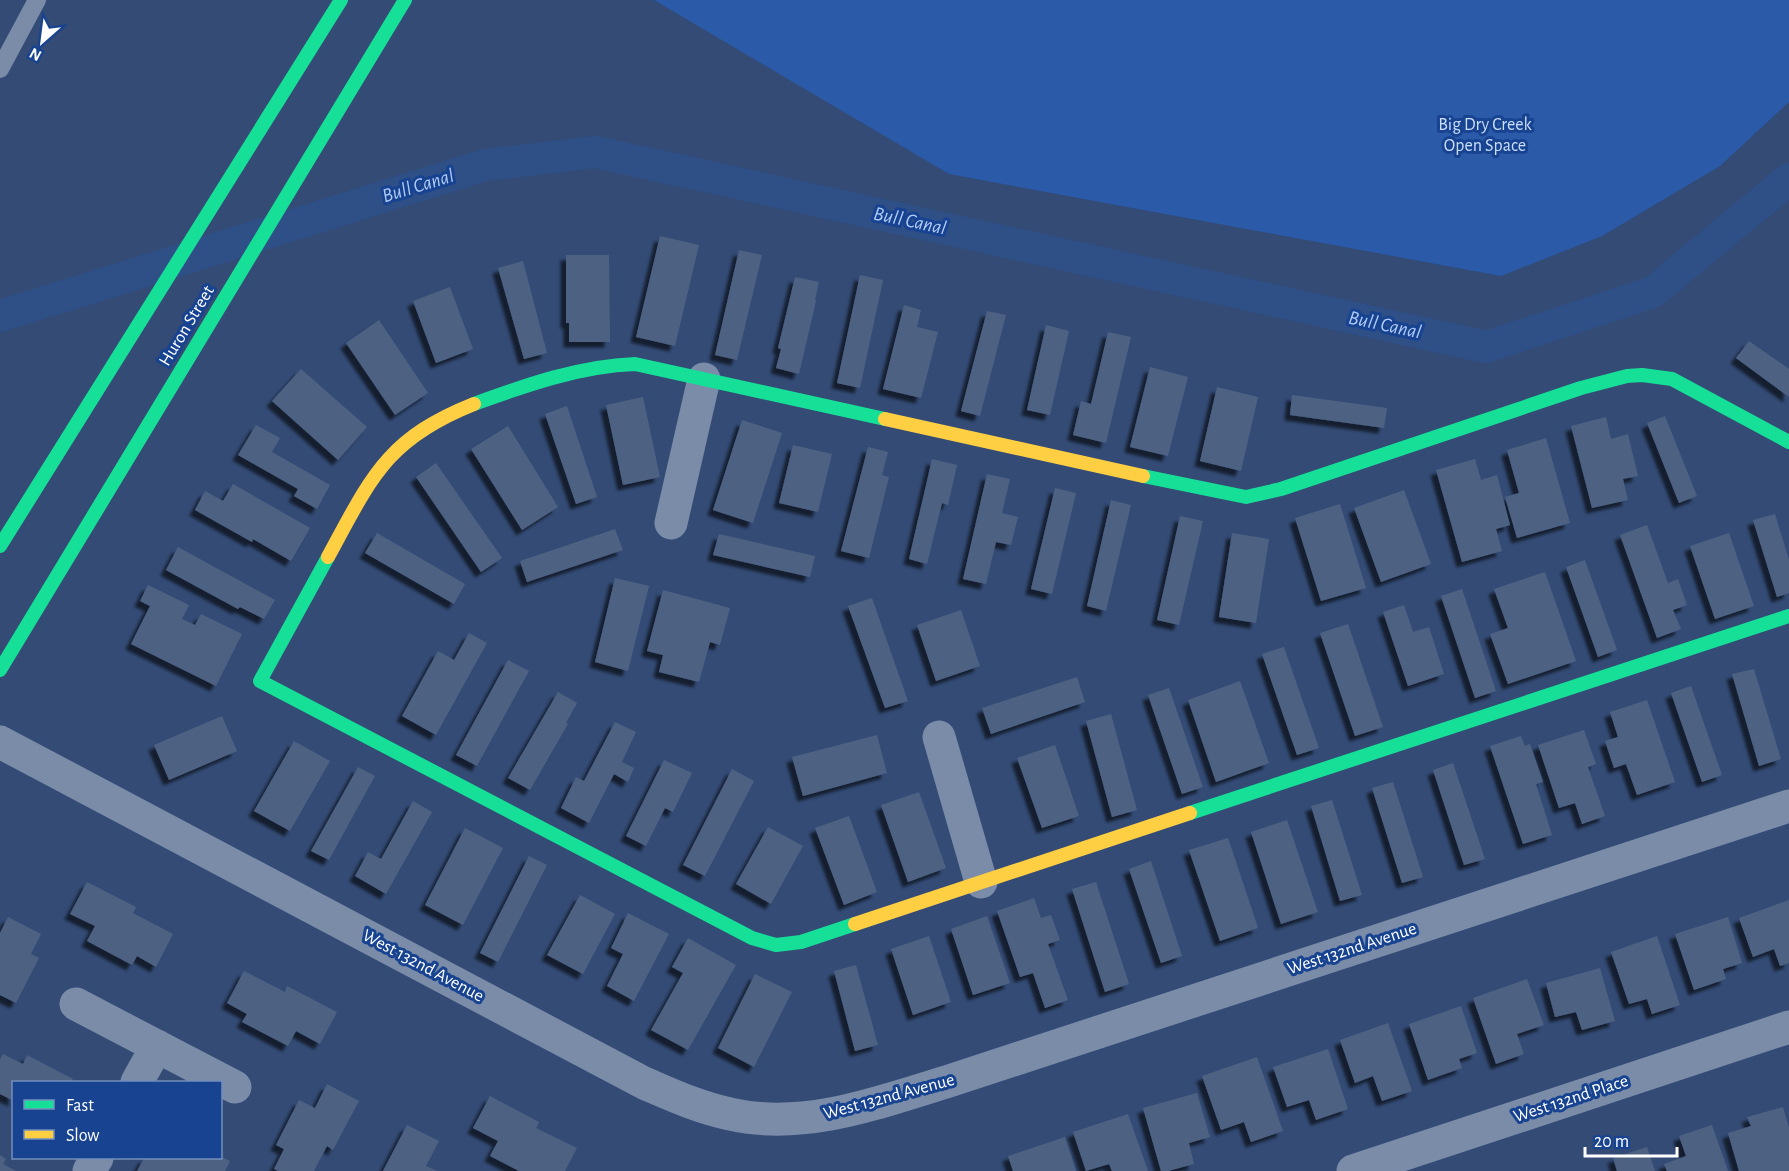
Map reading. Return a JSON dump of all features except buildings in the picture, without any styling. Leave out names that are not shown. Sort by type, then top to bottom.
[{"type":"street","points":[[0,546],[341,0]]},
{"type":"street","name":"Huron Street","points":[[0,670],[405,0]]},
{"type":"street","points":[[1789,442],[1672,379],[1642,375],[1627,376],[1581,388],[1281,489],[1246,497],[635,364],[603,366],[574,371],[482,401],[446,416],[422,429],[389,456],[370,479],[260,681],[752,938],[776,945],[801,942],[1789,616]]},
{"type":"street","points":[[671,523],[704,379]]},
{"type":"street","points":[[939,737],[981,882]]},
{"type":"street","name":"West 132nd Avenue","points":[[0,742],[644,1083],[707,1108],[734,1115],[766,1119],[837,1114],[946,1082],[1789,806]]},
{"type":"street","points":[[76,1004],[235,1087]]},
{"type":"street","name":"West 132nd Place","points":[[1353,1171],[1789,1027]]},
{"type":"street","points":[[138,1081],[156,1046]]},
{"type":"lane","points":[[0,69],[37,0]]},
{"type":"green space","name":"Big Dry Creek Open Space","points":[[654,0],[1789,0],[1789,102],[1720,166],[1602,236],[1501,276],[949,174]]},
{"type":"waterway","name":"Bull Canal","points":[[0,316],[485,165],[595,152],[1486,347],[1653,292],[1789,179]]},
{"type":"traffic: fast","points":[[0,546],[341,0]]},
{"type":"traffic: fast","points":[[0,670],[405,0]]},
{"type":"traffic: fast","points":[[474,404],[533,384],[594,368],[635,364],[885,419]]},
{"type":"traffic: fast","points":[[1143,476],[1246,497],[1281,489],[1581,388],[1627,376],[1642,375],[1672,379],[1789,442]]},
{"type":"traffic: fast","points":[[328,557],[260,681],[752,938],[776,945],[801,942],[855,924]]},
{"type":"traffic: fast","points":[[1190,813],[1789,616]]},
{"type":"traffic: slow","points":[[328,557],[370,483],[400,447],[444,417],[474,404]]},
{"type":"traffic: slow","points":[[885,419],[1143,476]]},
{"type":"traffic: slow","points":[[855,924],[1190,813]]}]
